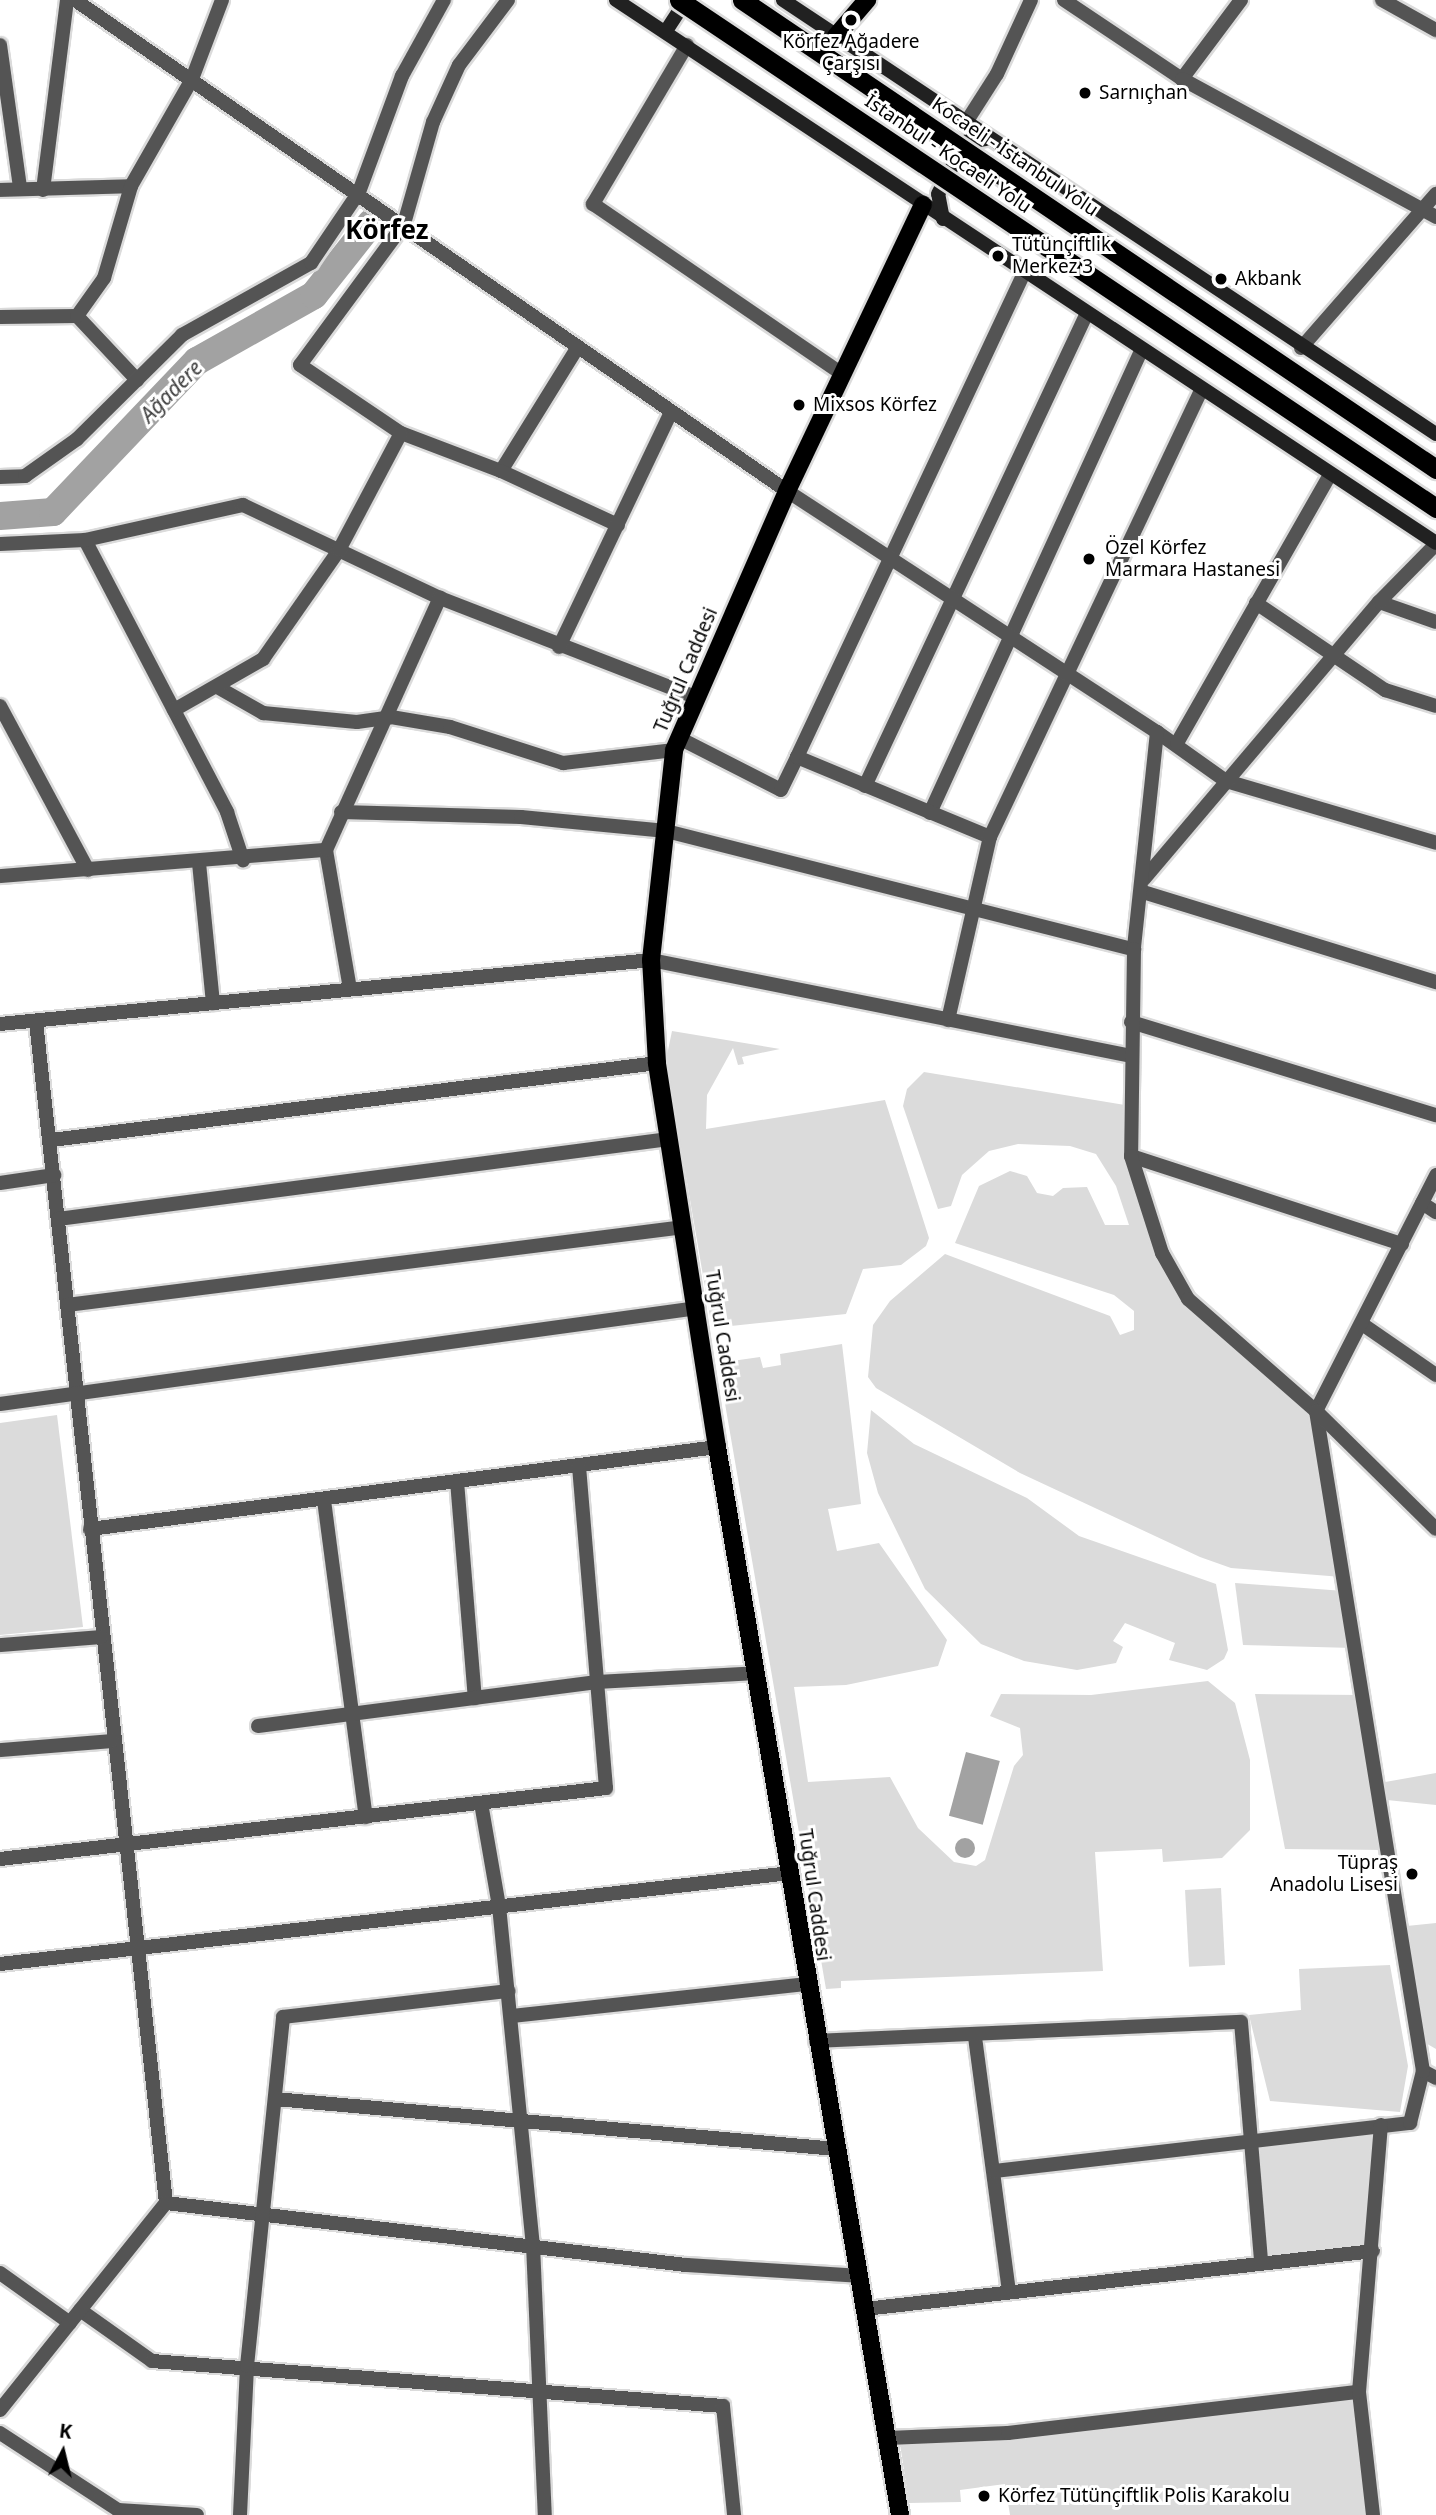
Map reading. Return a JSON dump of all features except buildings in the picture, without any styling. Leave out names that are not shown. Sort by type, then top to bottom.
[{"type":"highway","name":"İstanbul - Kocaeli Yolu","points":[[680,0],[1436,508]]},
{"type":"highway","name":"Kocaeli - İstanbul Yolu","points":[[742,0],[1436,470]]},
{"type":"main road","points":[[616,0],[687,45],[1200,392],[1436,544]]},
{"type":"main road","points":[[666,31],[686,0]]},
{"type":"main road","points":[[783,0],[986,139],[1436,434]]},
{"type":"main road","points":[[836,36],[867,0]]},
{"type":"main road","points":[[923,205],[965,124]]},
{"type":"main road","points":[[943,219],[938,194],[965,142],[986,139]]},
{"type":"main road","name":"Tuğrul Caddesi","points":[[900,2515],[805,1984],[790,1872],[717,1447],[657,1063],[651,960],[677,744],[695,697],[787,491],[923,205]]},
{"type":"street","points":[[43,190],[66,0]]},
{"type":"street","points":[[75,0],[359,192],[787,491],[1177,743],[1226,781],[1436,843]]},
{"type":"street","points":[[77,316],[104,278],[131,186],[192,79],[222,0]]},
{"type":"street","points":[[0,477],[25,476],[56,454],[183,335],[312,262],[359,192],[402,76],[444,0]]},
{"type":"street","points":[[508,0],[448,88],[404,224],[300,365],[401,433],[501,471],[618,525]]},
{"type":"street","points":[[965,124],[1031,0]]},
{"type":"street","points":[[1064,0],[1182,79],[1436,217]]},
{"type":"street","points":[[1182,79],[1241,0]]},
{"type":"street","points":[[1382,0],[1436,30]]},
{"type":"street","points":[[0,45],[20,188]]},
{"type":"street","points":[[687,45],[593,204],[841,373]]},
{"type":"street","points":[[0,190],[131,186]]},
{"type":"street","points":[[1301,348],[1420,209],[1436,194]]},
{"type":"street","points":[[219,688],[263,713],[357,722],[391,718],[450,727],[563,763],[677,744],[781,790],[892,559],[1024,273]]},
{"type":"street","points":[[865,786],[1086,314]]},
{"type":"street","points":[[0,317],[77,316],[137,380]]},
{"type":"street","points":[[501,471],[578,347]]},
{"type":"street","points":[[930,813],[1141,351]]},
{"type":"street","points":[[948,1020],[970,908],[990,837],[1070,676],[1200,392]]},
{"type":"street","points":[[559,648],[671,412]]},
{"type":"street","points":[[174,710],[219,688],[263,659],[340,550],[401,433]]},
{"type":"street","points":[[1177,743],[1330,475]]},
{"type":"street","points":[[0,544],[85,540],[243,505],[440,598],[559,648],[695,697]]},
{"type":"street","points":[[85,540],[227,812],[243,860]]},
{"type":"street","points":[[1143,886],[1226,781],[1332,656],[1379,602],[1436,544]]},
{"type":"street","points":[[350,989],[326,850],[341,812],[391,718],[440,598]]},
{"type":"street","points":[[1379,602],[1436,622]]},
{"type":"street","points":[[1256,603],[1385,690],[1436,706]]},
{"type":"street","points":[[0,706],[88,870]]},
{"type":"street","points":[[1157,732],[1143,886],[1133,949],[1131,1156],[1162,1253],[1188,1299],[1317,1411],[1436,1529]]},
{"type":"street","points":[[797,757],[990,837]]},
{"type":"street","points":[[341,812],[521,817],[666,831],[1133,949]]},
{"type":"street","points":[[0,876],[243,860],[326,850]]},
{"type":"street","points":[[199,863],[213,1003]]},
{"type":"street","points":[[1143,886],[1436,982]]},
{"type":"street","points":[[0,1024],[651,960],[1131,1056]]},
{"type":"street","points":[[1132,1021],[1436,1115]]},
{"type":"street","points":[[0,2410],[166,2203],[134,1948],[52,1140],[36,1022]]},
{"type":"street","points":[[52,1140],[657,1063]]},
{"type":"street","points":[[58,1219],[669,1139]]},
{"type":"street","points":[[1131,1156],[1402,1244]]},
{"type":"street","points":[[0,1183],[54,1175]]},
{"type":"street","points":[[995,2171],[1251,2138],[1410,2123],[1430,2074],[1317,1411],[1436,1175]]},
{"type":"street","points":[[1422,1203],[1436,1212]]},
{"type":"street","points":[[67,1305],[684,1227]]},
{"type":"street","points":[[0,1404],[697,1308]]},
{"type":"street","points":[[1362,1324],[1436,1375]]},
{"type":"street","points":[[90,1529],[717,1447]]},
{"type":"street","points":[[0,1859],[606,1788],[579,1466]]},
{"type":"street","points":[[457,1481],[475,1698]]},
{"type":"street","points":[[324,1500],[357,1711],[366,1817]]},
{"type":"street","points":[[0,1645],[102,1637]]},
{"type":"street","points":[[258,1726],[357,1711],[597,1682],[757,1673]]},
{"type":"street","points":[[0,1750],[112,1741]]},
{"type":"street","points":[[481,1803],[499,1906],[512,2016],[533,2245],[545,2515]]},
{"type":"street","points":[[0,1964],[790,1872]]},
{"type":"street","points":[[512,2016],[805,1984]]},
{"type":"street","points":[[240,2515],[247,2367],[266,2214],[283,2017],[509,1991]]},
{"type":"street","points":[[816,2041],[975,2037],[1241,2022],[1261,2261]]},
{"type":"street","points":[[975,2037],[1009,2291]]},
{"type":"street","points":[[275,2099],[522,2125],[836,2150]]},
{"type":"street","points":[[1373,2515],[1359,2392],[1373,2250],[1381,2125]]},
{"type":"street","points":[[166,2203],[686,2265],[859,2276]]},
{"type":"street","points":[[865,2309],[1373,2250]]},
{"type":"street","points":[[0,2273],[70,2323]]},
{"type":"street","points":[[80,2310],[152,2361],[540,2389],[723,2406],[734,2515]]},
{"type":"street","points":[[888,2438],[1008,2433],[1359,2392]]},
{"type":"street","points":[[0,2433],[115,2512],[197,2515]]},
{"type":"shaded area","points":[[672,1031],[780,1049],[742,1057],[744,1064],[738,1065],[733,1048],[707,1095],[706,1129],[885,1100],[929,1238],[926,1246],[901,1265],[863,1269],[846,1314],[712,1328],[666,1060]]},
{"type":"shaded area","points":[[924,1072],[1131,1106],[1131,1156],[1187,1299],[1316,1411],[1342,1577],[1231,1568],[1200,1557],[1020,1473],[876,1388],[868,1377],[873,1325],[890,1301],[945,1254],[1110,1316],[1120,1335],[1134,1330],[1134,1311],[1114,1295],[955,1243],[979,1186],[1010,1171],[1027,1176],[1037,1193],[1053,1196],[1063,1188],[1087,1187],[1105,1225],[1129,1225],[1116,1186],[1096,1154],[1070,1146],[1018,1144],[989,1151],[962,1175],[951,1206],[938,1209],[903,1106],[907,1089]]},
{"type":"shaded area","points":[[842,1344],[861,1504],[828,1509],[837,1551],[879,1543],[947,1640],[938,1666],[846,1685],[794,1687],[808,1782],[890,1777],[918,1828],[954,1862],[976,1866],[985,1860],[1014,1766],[1023,1755],[1020,1728],[990,1716],[1001,1694],[1091,1695],[1208,1681],[1235,1703],[1250,1760],[1250,1830],[1222,1858],[1163,1862],[1162,1849],[1095,1852],[1103,1971],[841,1981],[841,1988],[826,1989],[718,1363],[760,1357],[763,1368],[781,1365],[780,1354]]},
{"type":"shaded area","points":[[871,1410],[914,1444],[1027,1498],[1079,1536],[1216,1584],[1228,1650],[1224,1659],[1207,1670],[1169,1660],[1175,1643],[1125,1623],[1113,1641],[1123,1647],[1116,1663],[1077,1670],[1024,1661],[981,1644],[925,1589],[878,1493],[867,1453]]},
{"type":"shaded area","points":[[57,1415],[83,1627],[0,1635],[0,1423]]},
{"type":"shaded area","points":[[1235,1583],[1344,1591],[1353,1648],[1243,1645]]},
{"type":"shaded area","points":[[1255,1694],[1361,1695],[1374,1784],[1436,1773],[1436,1805],[1377,1799],[1385,1850],[1285,1849]]},
{"type":"shaded area","points":[[966,1752],[1000,1761],[983,1825],[949,1816]]},
{"type":"shaded area","points":[[965,1838],[972,1841],[975,1848],[972,1855],[965,1858],[958,1855],[955,1848],[958,1841]]},
{"type":"shaded area","points":[[1221,1888],[1225,1965],[1189,1967],[1185,1890]]},
{"type":"shaded area","points":[[1436,1923],[1436,2049],[1417,2038],[1397,1927]]},
{"type":"shaded area","points":[[1390,1965],[1408,2066],[1400,2112],[1270,2101],[1249,2015],[1301,2010],[1299,1969]]},
{"type":"shaded area","points":[[1381,2125],[1373,2251],[1261,2261],[1251,2138]]},
{"type":"shaded area","points":[[1359,2392],[1373,2515],[1010,2515],[1005,2484],[960,2490],[961,2502],[909,2503],[899,2438]]},
{"type":"waterway","name":"Ağadere","points":[[0,516],[53,512],[197,361],[314,295],[371,223]]},
{"type":"place","name":"Körfez Ağadere Çarşısı","points":[[851,20]]},
{"type":"place","name":"Sarnıçhan","points":[[1085,93]]},
{"type":"place","name":"Tütünçiftlik Merkez 3","points":[[998,256]]},
{"type":"place","name":"Akbank","points":[[1221,279]]},
{"type":"place","name":"Mixsos Körfez","points":[[799,405]]},
{"type":"place","name":"Özel Körfez Marmara Hastanesi","points":[[1089,559]]},
{"type":"place","name":"Tüpraş Anadolu Lisesi","points":[[1412,1874]]},
{"type":"place","name":"Körfez Tütünçiftlik Polis Karakolu","points":[[984,2496]]},
{"type":"district","name":"Körfez","points":[[387,230]]}]
